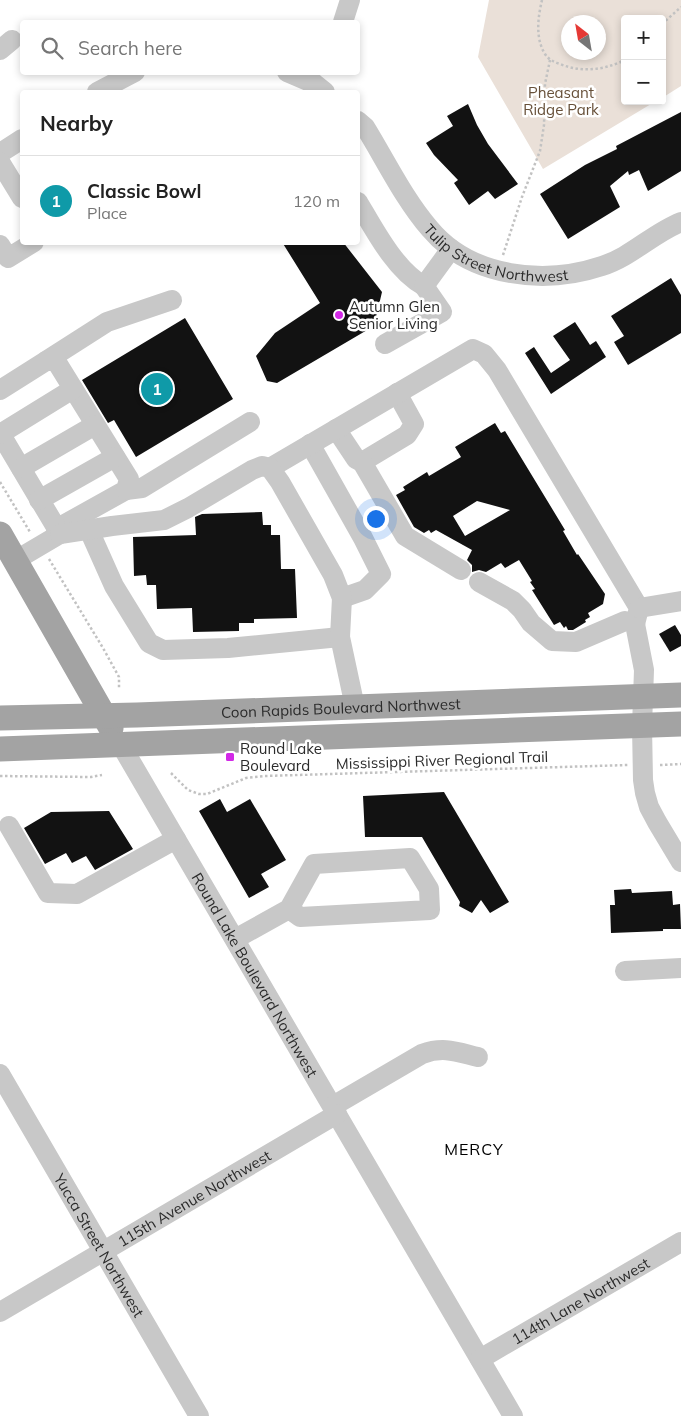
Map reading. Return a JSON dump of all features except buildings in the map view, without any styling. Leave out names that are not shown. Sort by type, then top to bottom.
[{"type":"main road","name":"Round Lake Boulevard Northwest","points":[[0,534],[121,745]]},
{"type":"main road","name":"Coon Rapids Boulevard Northwest","points":[[0,718],[138,715],[681,695]]},
{"type":"main road","name":"Coon Rapids Boulevard Northwest","points":[[0,749],[681,724]]},
{"type":"street","points":[[343,20],[350,0]]},
{"type":"street","points":[[101,90],[129,75]]},
{"type":"street","points":[[296,75],[320,83]]},
{"type":"street","name":"Tulip Street Northwest","points":[[360,123],[365,127],[415,209],[431,230],[451,249],[469,259],[497,270],[526,276],[573,274],[604,266],[630,252],[668,227],[681,222]]},
{"type":"street","points":[[0,153],[20,140]]},
{"type":"street","points":[[0,162],[12,193]]},
{"type":"street","points":[[360,205],[381,241],[402,266],[424,286],[442,312],[386,344]]},
{"type":"street","points":[[0,245],[8,258],[29,245]]},
{"type":"street","points":[[424,286],[451,249]]},
{"type":"street","points":[[0,390],[107,322],[172,300]]},
{"type":"street","points":[[270,468],[473,349],[484,354],[497,370],[637,616],[644,670],[642,726],[644,793],[657,822],[681,862]]},
{"type":"street","points":[[46,361],[56,361],[129,479],[126,490]]},
{"type":"street","points":[[58,532],[0,433],[73,389]]},
{"type":"street","points":[[362,462],[407,435],[414,424],[397,393]]},
{"type":"street","points":[[16,560],[126,490],[142,488],[250,422]]},
{"type":"street","points":[[20,468],[95,425]]},
{"type":"street","points":[[336,429],[356,459],[362,462],[405,536],[461,570]]},
{"type":"street","points":[[310,444],[363,538],[380,574],[365,590],[342,598]]},
{"type":"street","points":[[39,500],[115,457]]},
{"type":"street","points":[[58,532],[164,520],[252,470],[262,466],[270,468],[280,482],[333,575],[342,598],[340,637],[355,707]]},
{"type":"street","points":[[89,530],[114,586],[149,643],[162,650],[228,648],[340,637]]},
{"type":"street","points":[[479,582],[512,601],[522,610],[531,623],[552,641],[576,642],[637,616],[681,601]]},
{"type":"street","name":"Round Lake Boulevard Northwest","points":[[121,745],[513,1416]]},
{"type":"street","points":[[9,826],[48,893],[77,894],[176,838]]},
{"type":"street","points":[[235,939],[289,909],[314,864],[410,858],[428,889],[430,910],[300,917],[289,909]]},
{"type":"street","points":[[625,971],[681,968]]},
{"type":"street","name":"115th Avenue Northwest","points":[[0,1312],[335,1110],[422,1054],[434,1049],[446,1049],[478,1057]]},
{"type":"street","name":"Yucca Street Northwest","points":[[0,1074],[198,1416]]},
{"type":"street","name":"114th Lane Northwest","points":[[480,1359],[681,1242]]},
{"type":"path","points":[[542,0],[538,33],[541,46],[550,60],[567,67],[584,70],[608,67],[621,62]]},
{"type":"path","points":[[666,20],[681,7]]},
{"type":"path","points":[[497,270],[540,151],[544,126],[545,84],[550,60]]},
{"type":"path","points":[[0,482],[39,547],[54,565],[103,648],[119,678],[119,688]]},
{"type":"path","points":[[657,765],[681,764]]},
{"type":"path","name":"Mississippi River Regional Trail","points":[[171,773],[188,790],[199,794],[206,794],[246,778],[264,776],[634,765]]},
{"type":"path","points":[[0,776],[91,777],[102,775]]},
{"type":"green space","name":"Pheasant Ridge Park","points":[[489,0],[681,0],[681,86],[666,95],[666,15],[621,15],[621,105],[649,105],[543,169],[478,57]]},
{"type":"place","name":"Autumn Glen Senior Living","points":[[339,315]]},
{"type":"place","name":"Classic Bowl","points":[[157,389]]},
{"type":"place","name":"Round Lake Boulevard","points":[[230,757]]},
{"type":"district","name":"MERCY","points":[[474,1149]]}]
